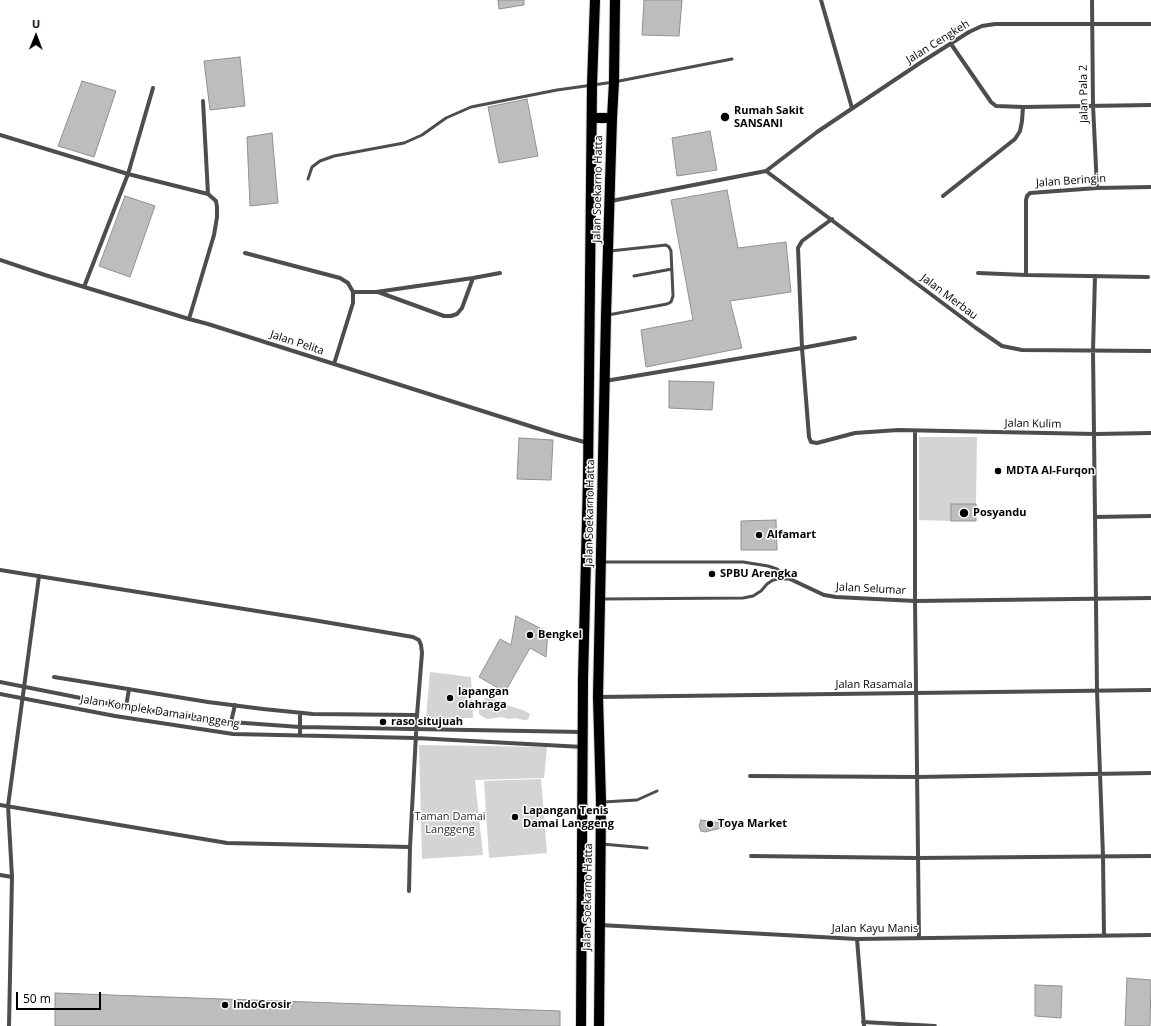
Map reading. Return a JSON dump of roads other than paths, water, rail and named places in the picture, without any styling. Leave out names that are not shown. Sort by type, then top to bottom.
[{"type":"main road","name":"Jalan Soekarno Hatta","points":[[581,1026],[583,679],[588,444],[592,85],[595,0]]},
{"type":"main road","name":"Jalan Soekarno Hatta","points":[[599,1026],[601,802],[598,697],[606,315],[614,82],[615,0]]},
{"type":"main road","points":[[592,118],[612,118]]},
{"type":"street","points":[[821,0],[852,108]]},
{"type":"street","name":"Jalan Pala 2","points":[[1092,0],[1093,105],[1097,188]]},
{"type":"street","name":"Jalan Cengkeh","points":[[766,171],[816,132],[950,44],[982,26],[995,24],[1151,24]]},
{"type":"street","points":[[950,44],[991,102],[996,106],[1151,105]]},
{"type":"street","points":[[84,287],[128,174],[153,88]]},
{"type":"street","points":[[203,102],[208,194]]},
{"type":"street","points":[[943,196],[1015,139],[1020,131],[1023,107]]},
{"type":"street","points":[[0,135],[128,174],[208,194],[216,201],[217,217],[214,235],[189,320]]},
{"type":"street","points":[[609,201],[766,171]]},
{"type":"street","name":"Jalan Merbau","points":[[766,171],[982,333],[1002,346],[1022,350],[1151,351]]},
{"type":"street","name":"Jalan Beringin","points":[[1026,274],[1026,200],[1030,193],[1097,188],[1151,187]]},
{"type":"street","points":[[802,348],[798,248],[802,241],[832,220]]},
{"type":"street","points":[[245,253],[340,278],[348,283],[353,292],[353,303],[334,364]]},
{"type":"street","name":"Jalan Pelita","points":[[0,260],[588,444]]},
{"type":"street","points":[[353,292],[376,292],[500,273]]},
{"type":"street","points":[[978,273],[1148,277]]},
{"type":"street","points":[[1095,276],[1093,351],[1097,691],[1103,856],[1104,936]]},
{"type":"street","points":[[376,292],[444,316],[450,316],[457,314],[462,308],[473,278]]},
{"type":"street","points":[[605,381],[855,338]]},
{"type":"street","name":"Jalan Kulim","points":[[802,348],[809,437],[811,442],[817,443],[854,434],[898,430],[1095,434],[1151,433]]},
{"type":"street","points":[[915,431],[917,858],[919,938]]},
{"type":"street","points":[[1095,517],[1151,516]]},
{"type":"street","points":[[0,570],[413,637],[419,640],[422,653],[416,729],[409,891]]},
{"type":"street","points":[[9,1026],[12,877],[8,806],[39,576]]},
{"type":"street","name":"Jalan Selumar","points":[[790,579],[824,595],[836,597],[915,601],[1151,598]]},
{"type":"street","points":[[54,677],[235,705],[300,713],[417,715]]},
{"type":"street","name":"Jalan Komplek Damai Langgeng","points":[[0,682],[126,707],[230,722],[300,727],[583,732]]},
{"type":"street","points":[[126,707],[129,689]]},
{"type":"street","name":"Jalan Rasamala","points":[[598,697],[1151,690]]},
{"type":"street","name":"Jalan Komplek Damai Langgeng","points":[[0,694],[115,716],[233,734],[416,738],[583,747]]},
{"type":"street","points":[[230,722],[235,705]]},
{"type":"street","points":[[300,713],[300,735]]},
{"type":"street","points":[[750,776],[917,777],[1151,773]]},
{"type":"street","points":[[0,805],[227,843],[410,847]]},
{"type":"street","points":[[751,856],[917,858],[1151,856]]},
{"type":"street","points":[[0,875],[12,877]]},
{"type":"street","name":"Jalan Kayu Manis","points":[[600,925],[857,939],[1151,935]]},
{"type":"street","points":[[857,939],[864,1024],[935,1026]]},
{"type":"lane","points":[[308,179],[312,167],[320,161],[334,156],[404,143],[422,135],[446,118],[471,106],[557,90],[614,82],[732,59]]},
{"type":"lane","points":[[606,315],[667,304],[671,302],[673,296],[671,251],[669,247],[666,245],[608,252]]},
{"type":"lane","points":[[634,276],[672,270]]},
{"type":"lane","points":[[601,562],[743,562],[777,569],[790,579]]},
{"type":"lane","points":[[600,599],[743,598],[753,596],[773,580],[790,579]]},
{"type":"lane","points":[[601,802],[637,800],[657,791]]},
{"type":"lane","points":[[601,844],[647,848]]},
{"type":"place","name":"Rumah Sakit SANSANI","points":[[725,117]]},
{"type":"place","name":"MDTA Al-Furqon","points":[[998,471]]},
{"type":"place","name":"Posyandu","points":[[964,513]]},
{"type":"place","name":"Alfamart","points":[[759,535]]},
{"type":"place","name":"SPBU Arengka","points":[[712,574]]},
{"type":"place","name":"Bengkel","points":[[530,635]]},
{"type":"place","name":"lapangan olahraga","points":[[450,698]]},
{"type":"place","name":"raso situjuah","points":[[383,722]]},
{"type":"place","name":"Lapangan Tenis Damai Langgeng","points":[[515,817]]},
{"type":"place","name":"Toya Market","points":[[710,824]]},
{"type":"place","name":"IndoGrosir","points":[[225,1005]]},
{"type":"park label","name":"Taman Damai Langgeng","points":[[450,823]]}]
